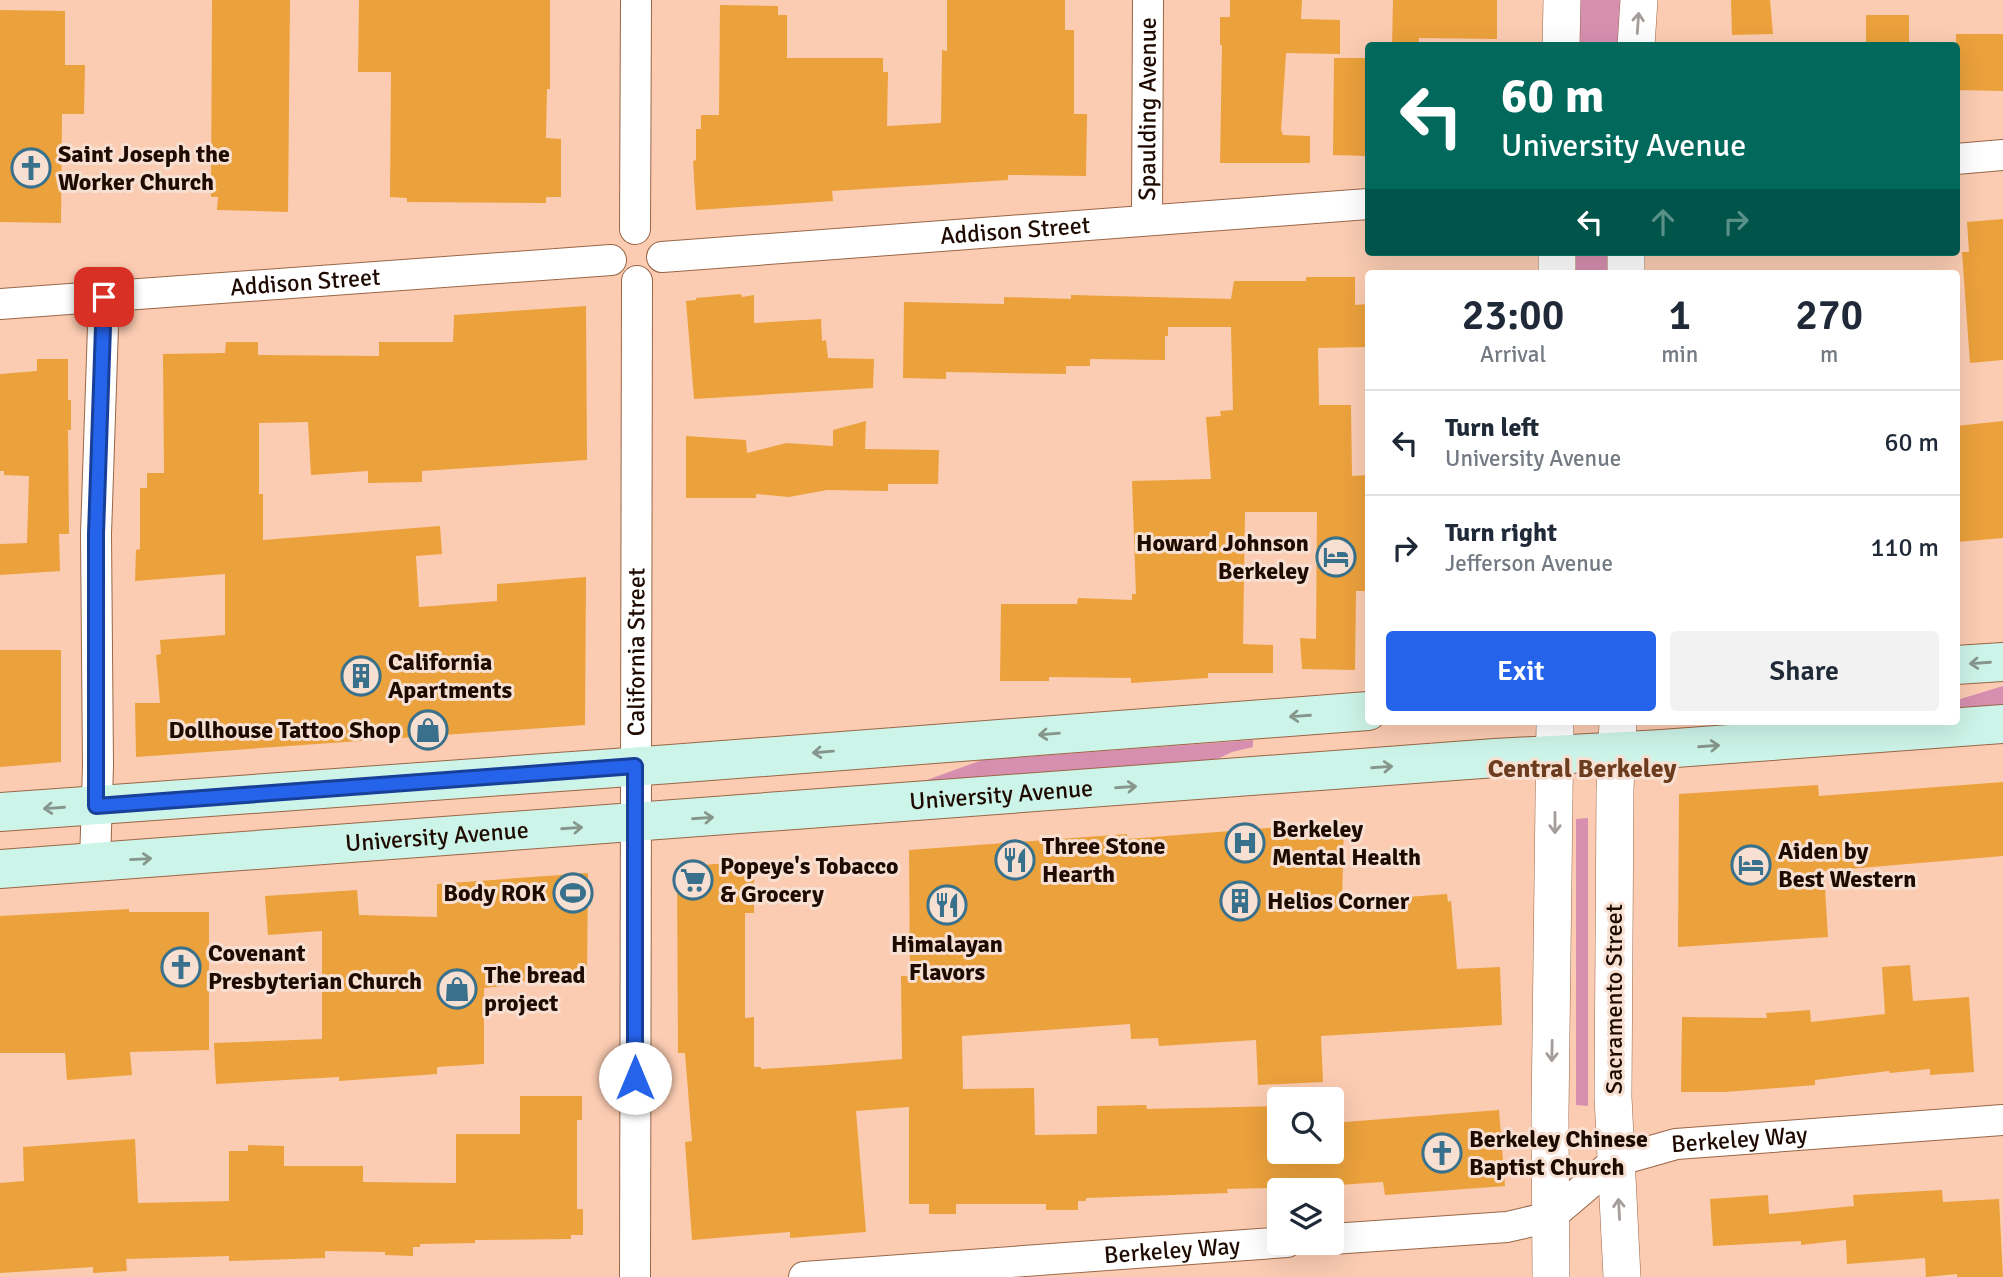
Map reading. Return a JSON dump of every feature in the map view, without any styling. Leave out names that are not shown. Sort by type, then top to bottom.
[{"type":"main road","points":[[1960,665],[2003,662]]},
{"type":"main road","points":[[0,812],[1365,710]]},
{"type":"main road","name":"University Avenue","points":[[0,869],[635,823],[1555,738],[2003,724]]},
{"type":"street","points":[[635,229],[636,0]]},
{"type":"street","name":"Spaulding Avenue","points":[[1147,219],[1148,0]]},
{"type":"street","points":[[1561,42],[1562,0]]},
{"type":"street","points":[[1636,42],[1639,0]]},
{"type":"street","points":[[1960,159],[2003,155]]},
{"type":"street","name":"Addison Street","points":[[662,257],[1365,204]]},
{"type":"street","points":[[635,229],[651,234],[657,240],[662,257],[657,271],[644,280],[637,281],[620,275],[611,260],[614,243],[627,231],[635,229]]},
{"type":"street","name":"Addison Street","points":[[0,304],[611,260]]},
{"type":"street","name":"California Street","points":[[635,1277],[637,281]]},
{"type":"street","points":[[95,862],[96,534],[104,297]]},
{"type":"street","name":"Sacramento Street","points":[[1618,736],[1613,1097],[1622,1277]]},
{"type":"street","points":[[1551,1277],[1555,738]]},
{"type":"street","name":"Berkeley Way","points":[[1344,1238],[1507,1227],[1550,1217],[1616,1161],[1676,1144],[2003,1120]]},
{"type":"street","name":"Berkeley Way","points":[[804,1277],[1267,1243]]},
{"type":"shaded area","points":[[1579,0],[1624,0],[1622,42],[1579,42]]},
{"type":"shaded area","points":[[1576,256],[1608,256],[1608,270],[1575,270]]},
{"type":"shaded area","points":[[2003,686],[2003,708],[1960,711],[1960,699]]},
{"type":"shaded area","points":[[1253,740],[1253,747],[1232,752],[1211,762],[927,787],[927,780],[982,760]]},
{"type":"shaded area","points":[[1588,818],[1588,1106],[1576,1105],[1576,819]]},
{"type":"building","points":[[212,0],[290,0],[288,212],[217,210],[218,197],[211,197]]},
{"type":"building","points":[[359,0],[550,0],[550,89],[547,89],[546,138],[561,139],[561,197],[546,197],[546,203],[407,202],[407,198],[390,197],[391,72],[358,72]]},
{"type":"building","points":[[947,0],[1065,0],[1065,30],[1074,30],[1074,114],[1087,114],[1086,176],[1008,175],[1008,180],[832,191],[833,201],[696,210],[693,161],[696,160],[696,129],[701,129],[701,115],[719,115],[720,5],[778,6],[778,15],[787,15],[787,58],[883,58],[883,72],[888,72],[887,126],[941,123],[942,50],[947,51]]},
{"type":"building","points":[[1230,0],[1302,0],[1301,19],[1340,20],[1340,54],[1286,53],[1281,130],[1283,135],[1310,136],[1310,163],[1220,163],[1220,17],[1230,17]]},
{"type":"building","points":[[1393,0],[1497,0],[1497,39],[1419,38],[1419,42],[1392,42]]},
{"type":"building","points":[[1731,0],[1770,0],[1773,34],[1732,35]]},
{"type":"building","name":"Saint Joseph the Worker Church","points":[[0,10],[65,11],[65,65],[85,65],[84,114],[62,114],[61,223],[0,222]]},
{"type":"building","points":[[1866,15],[1909,15],[1909,42],[1866,42]]},
{"type":"building","points":[[1956,34],[2003,34],[2003,91],[1960,90],[1960,42],[1956,42]]},
{"type":"building","points":[[1334,58],[1365,58],[1365,156],[1333,155]]},
{"type":"building","points":[[2003,219],[2003,360],[1970,363],[1962,252],[1969,252],[1967,222]]},
{"type":"building","points":[[1306,277],[1355,277],[1355,305],[1365,304],[1365,347],[1318,348],[1319,405],[1351,405],[1352,476],[1365,475],[1365,591],[1356,591],[1355,670],[1302,669],[1300,638],[1316,639],[1317,512],[1245,512],[1243,644],[1273,645],[1273,673],[1208,673],[1208,678],[1131,683],[1131,678],[1049,677],[1049,681],[1000,681],[1001,604],[1077,604],[1078,598],[1132,600],[1132,594],[1136,594],[1132,481],[1211,479],[1206,417],[1221,416],[1220,411],[1233,410],[1231,327],[1168,327],[1168,336],[1165,336],[1165,360],[1090,359],[1090,366],[1066,366],[1066,374],[946,372],[946,379],[903,378],[904,302],[1004,304],[1004,297],[1071,299],[1071,295],[1231,299],[1234,281],[1306,281]]},
{"type":"building","points":[[741,294],[742,297],[754,295],[754,323],[821,319],[822,341],[826,340],[828,358],[874,359],[873,388],[694,399],[686,301]]},
{"type":"building","points":[[586,306],[587,460],[422,471],[422,482],[368,483],[368,471],[311,475],[308,422],[259,423],[259,494],[263,494],[263,540],[440,526],[442,554],[416,556],[419,607],[497,601],[497,584],[586,577],[585,725],[136,757],[135,703],[160,703],[156,655],[161,654],[160,640],[225,635],[225,574],[135,581],[136,550],[140,549],[140,488],[147,488],[147,473],[164,473],[163,354],[225,353],[226,342],[258,342],[258,355],[379,356],[379,342],[453,342],[454,315]]},
{"type":"building","points":[[37,359],[68,359],[68,400],[71,400],[71,430],[68,430],[69,534],[59,534],[60,571],[0,575],[0,544],[27,543],[29,476],[4,475],[4,471],[0,471],[0,374],[37,371]]},
{"type":"building","points":[[866,421],[865,449],[939,450],[938,484],[888,484],[888,491],[827,490],[789,497],[756,494],[756,498],[686,498],[686,436],[746,440],[747,453],[786,443],[833,446],[833,430]]},
{"type":"building","points":[[2003,421],[2003,538],[1960,542],[1960,426]]},
{"type":"building","points":[[0,650],[61,650],[61,762],[0,767]]},
{"type":"building","name":"Aiden by Best Western","points":[[2003,782],[2003,856],[1824,871],[1828,937],[1678,947],[1679,794],[1818,785],[1819,796]]},
{"type":"building","points":[[1344,822],[1342,902],[1447,894],[1448,902],[1451,901],[1457,969],[1500,967],[1502,1025],[1321,1036],[1323,1082],[1258,1085],[1256,1040],[1159,1046],[1158,1038],[1131,1039],[1130,1024],[962,1036],[963,1089],[1034,1088],[1035,1135],[1097,1134],[1097,1106],[1146,1105],[1147,1109],[1267,1106],[1267,1164],[1344,1164],[1344,1122],[1499,1110],[1505,1186],[1385,1195],[1383,1182],[1344,1185],[1344,1178],[1267,1178],[1267,1188],[1227,1189],[1228,1193],[1086,1198],[1086,1201],[1078,1201],[1078,1210],[1046,1210],[1046,1204],[956,1204],[956,1214],[929,1214],[929,1204],[909,1204],[909,1107],[856,1111],[866,1232],[790,1238],[790,1232],[692,1240],[685,1142],[692,1141],[685,1053],[678,1053],[677,867],[754,861],[754,913],[745,913],[745,1018],[754,1017],[754,1067],[761,1069],[827,1065],[902,1059],[901,976],[910,976],[909,850],[1127,834],[1127,839]]},
{"type":"building","points":[[588,873],[587,981],[513,981],[513,985],[484,988],[484,1064],[437,1067],[437,1074],[339,1081],[339,1077],[216,1084],[214,1043],[322,1039],[322,931],[268,935],[265,896],[357,890],[359,915],[437,917],[437,884]]},
{"type":"building","points":[[129,909],[129,912],[209,912],[209,1050],[130,1052],[132,1075],[67,1080],[65,1053],[0,1053],[0,916]]},
{"type":"building","points":[[1910,965],[1913,1001],[1969,997],[1974,1072],[1930,1075],[1930,1069],[1889,1071],[1815,1080],[1815,1085],[1725,1092],[1681,1092],[1682,1017],[1767,1018],[1766,1013],[1810,1010],[1811,1022],[1885,1014],[1882,967]]},
{"type":"building","points":[[520,1096],[582,1096],[582,1120],[577,1120],[577,1209],[583,1209],[583,1235],[571,1235],[571,1239],[475,1240],[475,1243],[420,1244],[420,1247],[413,1247],[413,1256],[385,1255],[385,1252],[325,1251],[325,1258],[229,1261],[229,1256],[126,1259],[127,1271],[93,1273],[93,1267],[0,1273],[0,1183],[24,1181],[23,1147],[135,1139],[138,1203],[229,1201],[229,1151],[248,1151],[248,1145],[284,1146],[284,1166],[363,1166],[363,1182],[456,1183],[456,1134],[520,1134]]},
{"type":"building","points":[[1942,1190],[1943,1202],[1999,1199],[2003,1277],[1957,1277],[1957,1274],[1926,1277],[1925,1258],[1847,1264],[1846,1240],[1801,1245],[1801,1241],[1713,1246],[1710,1199],[1768,1195],[1769,1214],[1854,1206],[1853,1195]]},
{"type":"place","name":"Saint Joseph the Worker Church","points":[[31,168]]},
{"type":"place","name":"Howard Johnson Berkeley","points":[[1336,557]]},
{"type":"place","name":"California Apartments","points":[[361,676]]},
{"type":"place","name":"Dollhouse Tattoo Shop","points":[[428,730]]},
{"type":"place","name":"Berkeley Mental Health","points":[[1245,843]]},
{"type":"place","name":"Three Stone Hearth","points":[[1015,860]]},
{"type":"place","name":"Aiden by Best Western","points":[[1751,865]]},
{"type":"place","name":"Popeye's Tobacco & Grocery","points":[[693,880]]},
{"type":"place","name":"Body ROK","points":[[573,893]]},
{"type":"place","name":"Helios Corner","points":[[1240,901]]},
{"type":"place","name":"Himalayan Flavors","points":[[947,905]]},
{"type":"place","name":"Covenant Presbyterian Church","points":[[181,967]]},
{"type":"place","name":"The bread project","points":[[457,989]]},
{"type":"place","name":"Berkeley Chinese Baptist Church","points":[[1442,1153]]},
{"type":"district","name":"Central Berkeley","points":[[1582,769]]},
{"type":"route","points":[[104,297],[96,534],[96,806],[635,766],[635,1078]]}]
